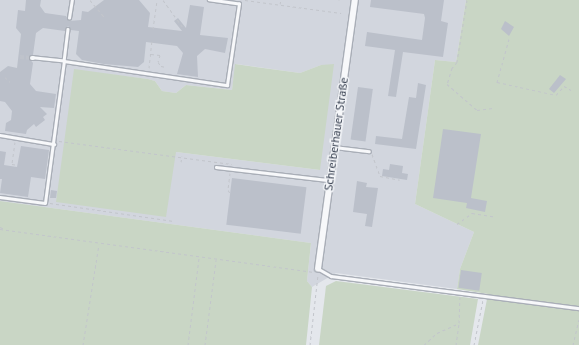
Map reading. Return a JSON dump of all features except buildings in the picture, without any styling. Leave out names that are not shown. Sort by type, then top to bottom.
[{"type":"street","name":"Schreiberhauer Straße","points":[[318,269],[329,180],[355,0]]},
{"type":"lane","points":[[69,18],[72,0]]},
{"type":"lane","points":[[32,58],[64,61],[227,85],[239,4],[209,0]]},
{"type":"lane","points":[[0,197],[45,203],[68,29]]},
{"type":"lane","points":[[0,135],[54,142]]},
{"type":"lane","points":[[334,147],[369,150]]},
{"type":"lane","points":[[216,167],[329,180]]},
{"type":"lane","points":[[318,269],[331,276],[579,308]]},
{"type":"path","points":[[90,0],[105,18]]},
{"type":"path","points":[[153,29],[157,0]]},
{"type":"path","points":[[163,0],[183,28]]},
{"type":"path","points":[[245,0],[341,13]]},
{"type":"path","points":[[280,5],[281,0]]},
{"type":"path","points":[[467,0],[457,62],[452,68],[447,84],[477,110],[493,108]]},
{"type":"path","points":[[509,38],[497,82],[556,95],[564,86],[571,90]]},
{"type":"path","points":[[148,74],[152,41]]},
{"type":"path","points":[[151,53],[160,55],[158,62],[161,66],[166,67]]},
{"type":"path","points":[[5,77],[10,82]]},
{"type":"path","points":[[15,138],[12,164],[18,165]]},
{"type":"path","points":[[54,142],[182,156],[181,162]]},
{"type":"path","points":[[369,150],[375,156],[380,176],[400,180]]},
{"type":"path","points":[[45,203],[174,221]]},
{"type":"path","points":[[456,224],[472,213],[496,217]]},
{"type":"path","points":[[0,228],[99,244],[309,273],[318,269],[317,290],[310,345]]},
{"type":"path","points":[[83,345],[99,244]]},
{"type":"path","points":[[188,345],[199,258]]},
{"type":"path","points":[[206,345],[216,260]]},
{"type":"path","points":[[456,345],[459,322],[460,293]]},
{"type":"path","points":[[474,345],[484,295]]},
{"type":"path","points":[[573,345],[579,320]]},
{"type":"path","points":[[424,345],[437,333],[459,322]]},
{"type":"shaded area","points":[[0,0],[466,0],[456,62],[435,60],[415,204],[474,232],[460,269],[457,289],[336,273],[312,287],[307,281],[311,243],[0,201]],"holes":[[[236,64],[300,73],[321,65],[320,170],[176,152],[74,70],[148,79],[155,81],[162,91],[176,93],[186,85],[232,90]]]},
{"type":"green space","points":[[466,0],[579,0],[579,345],[478,345],[488,294],[457,289],[460,269],[474,232],[415,204],[435,60],[456,62]]},
{"type":"green space","points":[[235,64],[300,73],[321,65],[334,64],[320,170],[176,152],[166,217],[56,202],[74,69],[148,79],[155,81],[162,91],[176,93],[186,85],[232,90]]},
{"type":"green space","points":[[0,201],[311,243],[307,281],[312,287],[306,345],[0,345]]},
{"type":"green space","points":[[336,281],[478,299],[470,345],[319,345],[326,286]]},
{"type":"tunnel","points":[[20,57],[32,58]]}]
